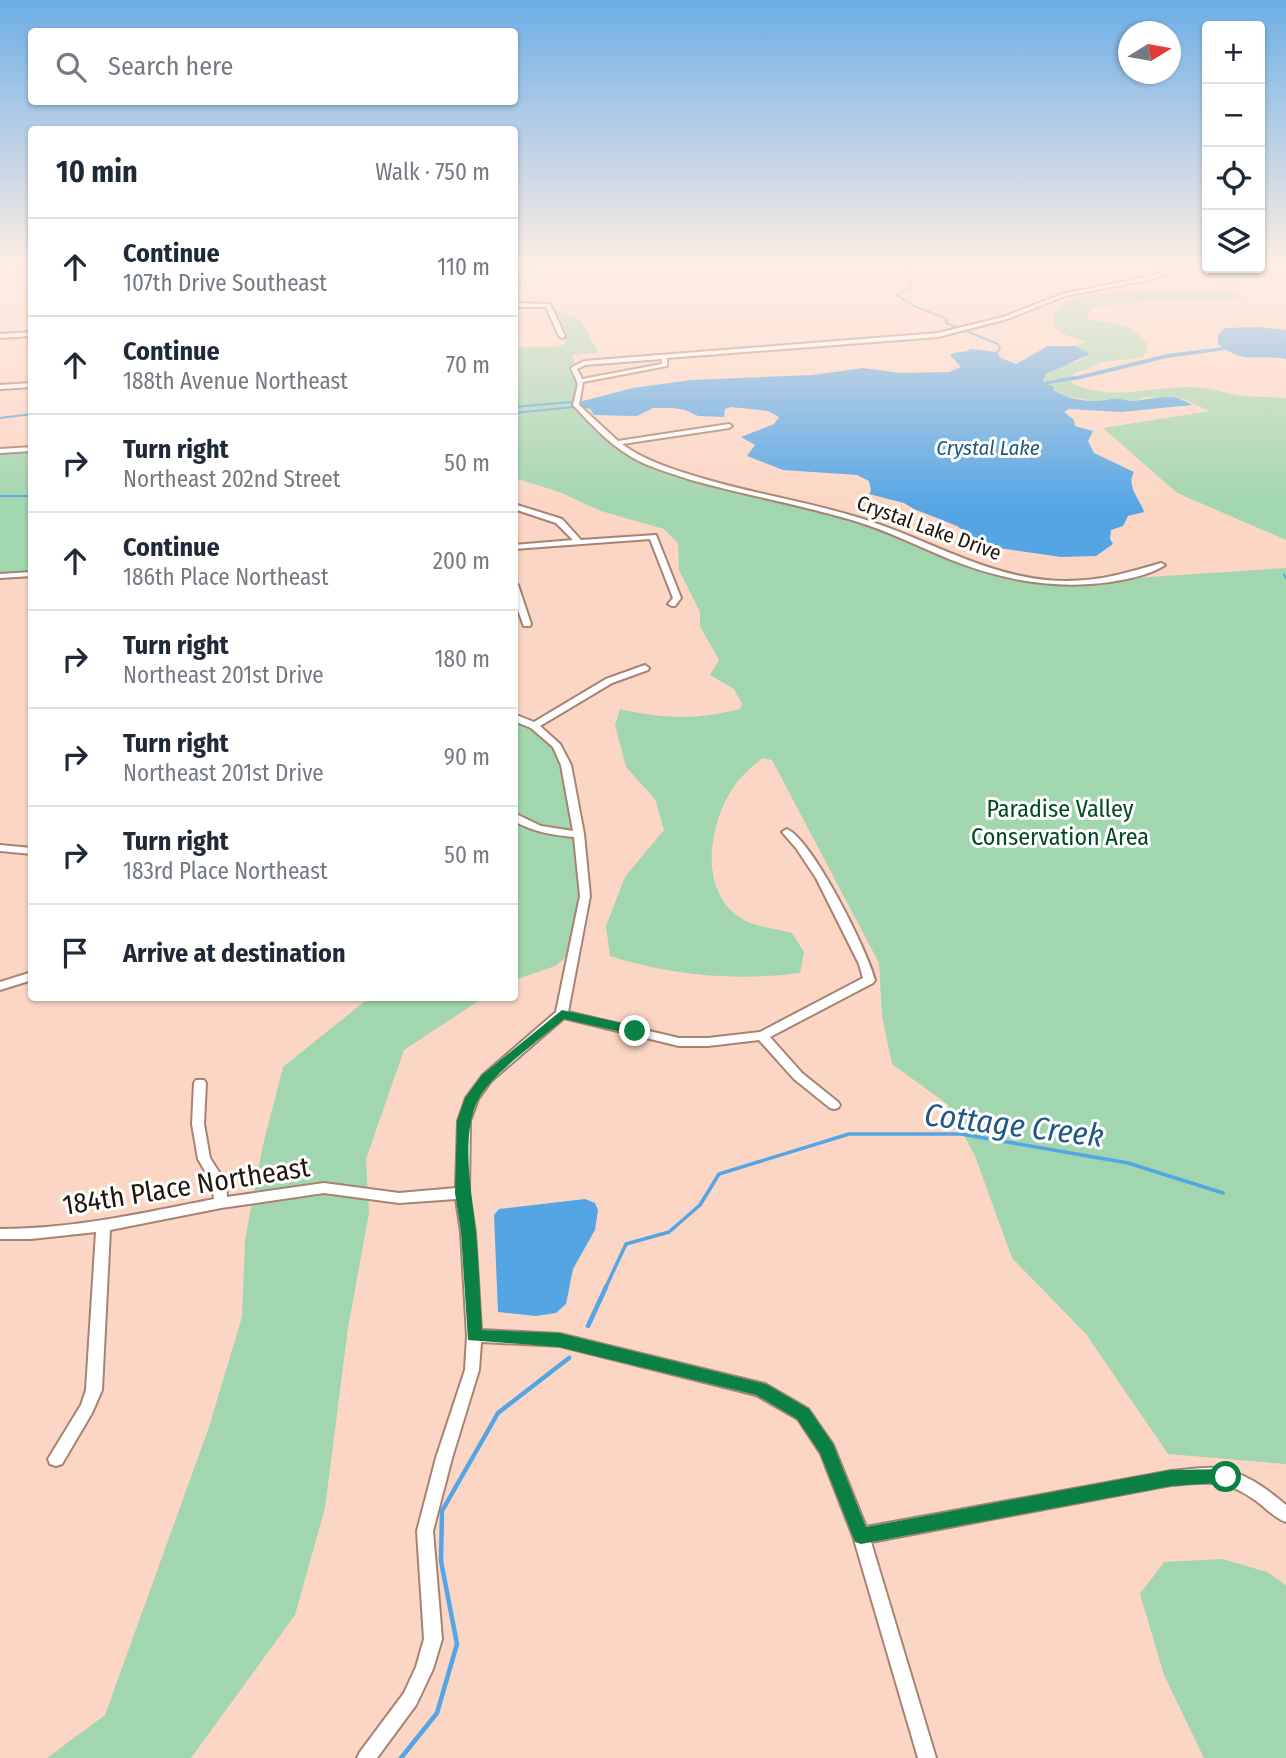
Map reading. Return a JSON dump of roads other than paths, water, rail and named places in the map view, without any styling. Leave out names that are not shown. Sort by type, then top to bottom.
[{"type":"street","points":[[664,357],[666,363],[661,366],[581,381],[575,368],[580,364],[664,357],[833,344]]},
{"type":"street","name":"Crystal Lake Drive","points":[[581,381],[577,406],[616,441],[641,459],[692,477],[858,519],[986,570],[1029,580],[1059,583],[1117,579],[1161,565]]},
{"type":"street","points":[[0,387],[28,385]]},
{"type":"street","points":[[616,441],[729,426]]},
{"type":"street","points":[[0,451],[28,449]]},
{"type":"street","points":[[518,507],[559,521],[578,541]]},
{"type":"street","points":[[518,547],[653,537],[677,598],[672,604]]},
{"type":"street","points":[[0,576],[28,574]]},
{"type":"street","points":[[518,597],[527,624]]},
{"type":"street","points":[[534,726],[609,681],[645,668]]},
{"type":"street","points":[[366,1758],[410,1699],[424,1669],[433,1639],[425,1531],[444,1458],[472,1370],[474,1336],[468,1232],[462,1193],[464,1121],[472,1098],[487,1078],[562,1014],[585,896],[579,834],[574,802],[566,777],[566,765],[557,747],[534,726],[518,719]]},
{"type":"street","points":[[518,819],[528,826],[548,832],[579,834]]},
{"type":"street","points":[[562,1014],[679,1042],[708,1042],[762,1035],[869,980],[865,964],[803,848],[787,832]]},
{"type":"street","points":[[0,849],[28,850]]},
{"type":"street","points":[[0,986],[28,977]]},
{"type":"street","points":[[762,1035],[798,1076],[834,1105]]},
{"type":"street","points":[[200,1083],[198,1124],[204,1159],[219,1183],[221,1203]]},
{"type":"street","name":"184th Place Northeast","points":[[0,1234],[31,1234],[103,1226],[221,1203],[324,1188],[399,1198],[462,1193]]},
{"type":"street","points":[[56,1459],[87,1408],[94,1390],[103,1226]]},
{"type":"street","points":[[474,1336],[559,1340],[760,1389],[803,1414],[827,1450],[861,1536],[927,1758]]},
{"type":"street","points":[[861,1536],[1171,1478],[1207,1476],[1226,1477],[1241,1483],[1286,1515]]},
{"type":"water","points":[[1218,344],[1286,344],[1286,359],[1243,357]]},
{"type":"water","name":"Crystal Lake","points":[[1048,346],[1076,346],[1090,354],[1046,374],[1042,383],[1054,387],[1053,390],[1059,393],[1090,401],[1116,398],[1133,401],[1171,397],[1192,405],[1121,412],[1069,409],[1064,412],[1074,420],[1075,426],[1093,431],[1088,441],[1094,453],[1134,472],[1132,487],[1144,512],[1128,516],[1123,526],[1111,530],[1110,539],[1113,544],[1096,556],[1061,557],[999,548],[977,540],[957,526],[904,503],[869,494],[869,481],[857,475],[783,470],[747,456],[755,445],[741,437],[774,424],[779,417],[768,411],[731,407],[725,409],[724,417],[698,416],[673,408],[653,408],[637,416],[594,415],[590,409],[573,406],[579,402],[633,388],[691,380],[812,375],[863,368],[900,373],[949,372],[961,367],[950,355],[971,349],[997,352],[1001,358],[1016,364]]},
{"type":"water","points":[[585,1199],[595,1203],[598,1210],[595,1230],[573,1269],[566,1304],[556,1313],[536,1316],[498,1312],[494,1215],[499,1209]]},
{"type":"waterway","points":[[997,352],[1000,349],[998,344]]},
{"type":"waterway","points":[[1041,383],[1081,377],[1167,356],[1224,349]]},
{"type":"waterway","points":[[518,407],[572,402]]},
{"type":"waterway","points":[[518,413],[574,407]]},
{"type":"waterway","points":[[0,418],[28,414]]},
{"type":"waterway","points":[[0,496],[28,496]]},
{"type":"waterway","name":"Cottage Creek","points":[[605,1289],[626,1244],[669,1232],[700,1205],[719,1174],[849,1134],[961,1134],[1128,1163],[1223,1193]]},
{"type":"waterway","name":"Cottage Creek","points":[[588,1326],[606,1287]]},
{"type":"waterway","name":"Cottage Creek","points":[[401,1758],[437,1713],[457,1644],[441,1561],[442,1511],[498,1413],[569,1358]]},
{"type":"park label","name":"Paradise Valley Conservation Area","points":[[1060,823]]}]
